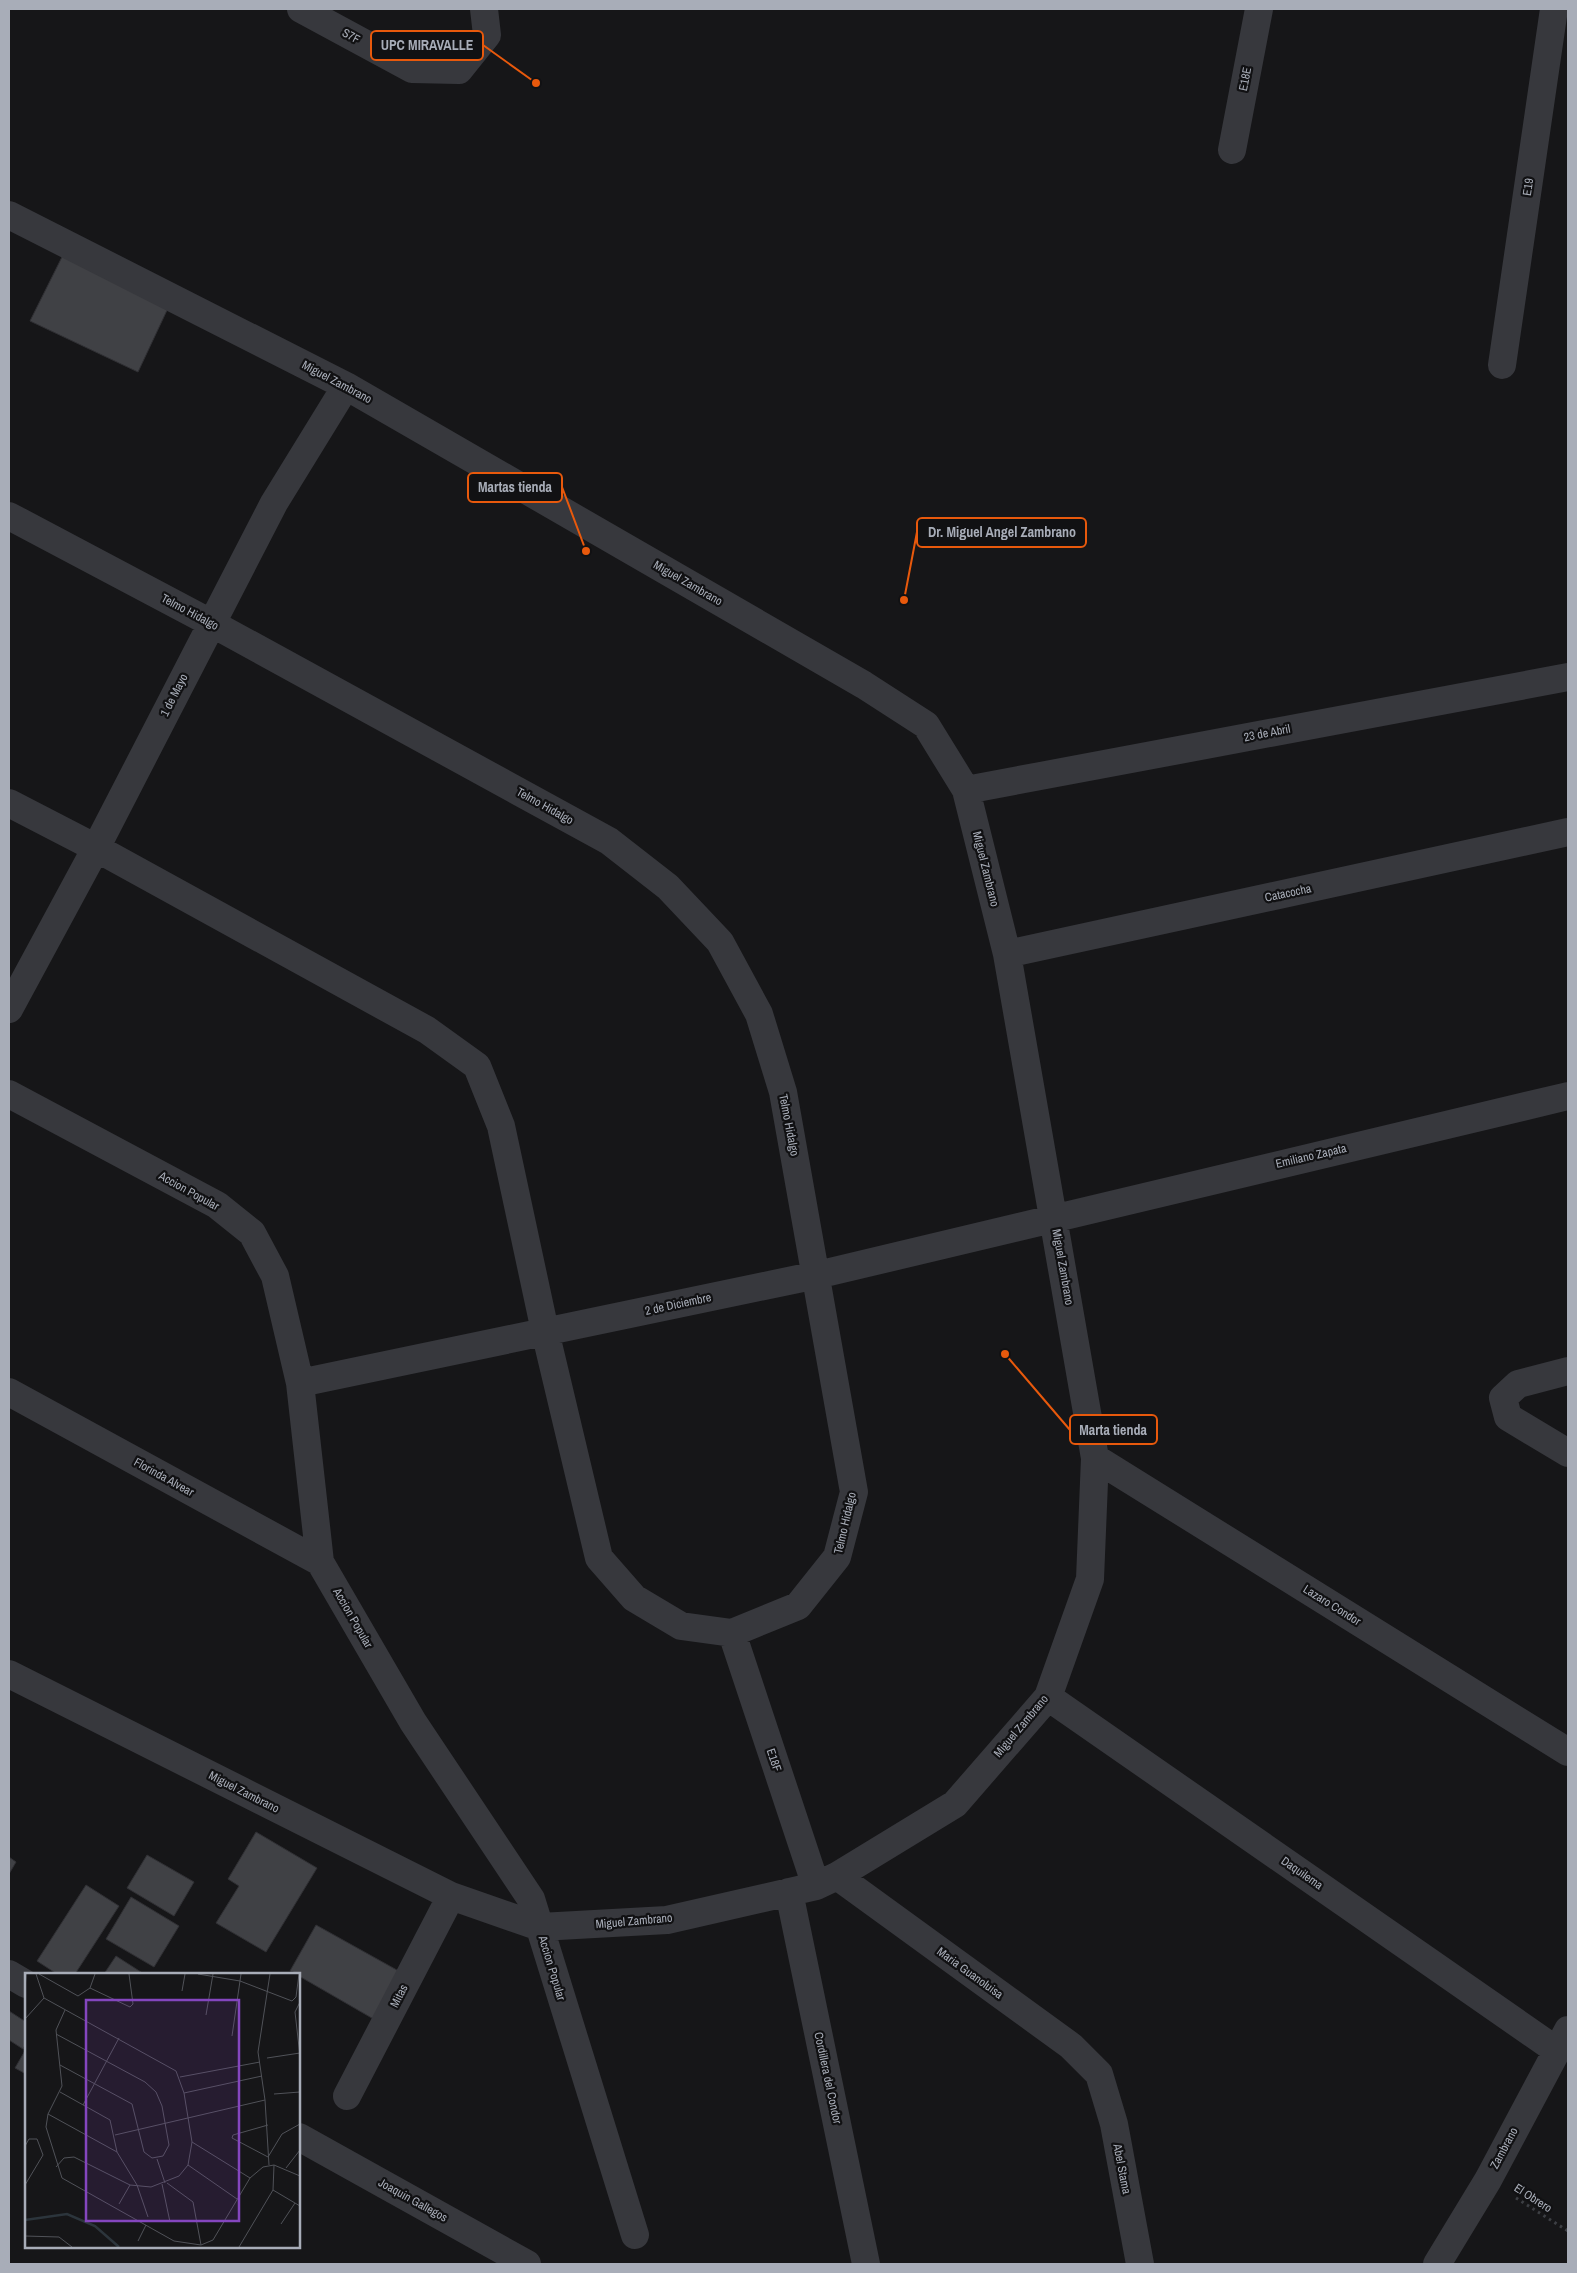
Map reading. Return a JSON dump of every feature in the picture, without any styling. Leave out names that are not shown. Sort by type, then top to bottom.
[{"type":"street","name":"S7F","points":[[301,9],[412,69],[459,70],[487,35],[484,9]]},
{"type":"street","name":"E18E","points":[[1232,150],[1258,9]]},
{"type":"street","name":"E19","points":[[1502,365],[1554,9]]},
{"type":"street","name":"Miguel Zambrano","points":[[9,214],[346,386],[879,695],[926,726],[966,790],[1007,954],[1095,1458],[1090,1579],[1048,1697],[955,1804],[827,1881],[789,1892],[667,1920],[540,1927],[451,1896],[9,1674]]},
{"type":"street","name":"1 de Mayo","points":[[9,1009],[96,848],[274,503],[346,386]]},
{"type":"street","name":"Telmo Hidalgo","points":[[9,516],[211,623],[609,840],[668,887],[720,942],[759,1014],[783,1092],[854,1492],[837,1557],[798,1606],[732,1634]]},
{"type":"street","name":"23 de Abril","points":[[966,790],[1568,677]]},
{"type":"street","points":[[9,803],[96,848],[428,1030],[477,1066],[501,1126],[545,1332],[599,1558],[634,1598],[681,1626],[732,1634]]},
{"type":"street","name":"Catacocha","points":[[1007,954],[1568,832]]},
{"type":"street","name":"Accion Popular","points":[[9,1094],[217,1205],[252,1233],[275,1276],[300,1383],[320,1562],[413,1722],[531,1899],[635,2235]]},
{"type":"street","name":"Emiliano Zapata","points":[[1054,1217],[1568,1096]]},
{"type":"street","name":"2 de Diciembre","points":[[300,1383],[816,1274],[1054,1217]]},
{"type":"street","points":[[1568,1371],[1518,1384],[1503,1398],[1508,1417],[1568,1453]]},
{"type":"street","name":"Florinda Alvear","points":[[9,1392],[320,1562]]},
{"type":"street","name":"Lazaro Condor","points":[[1095,1458],[1568,1752]]},
{"type":"street","name":"E18F","points":[[732,1634],[827,1881]]},
{"type":"street","name":"Daquilema","points":[[1048,1697],[1562,2040]]},
{"type":"street","name":"Maria Guanoluisa","points":[[827,1881],[1071,2046],[1099,2074]]},
{"type":"street","name":"Cordillera del Condor","points":[[789,1892],[866,2264]]},
{"type":"street","name":"Mitas","points":[[347,2096],[451,1896]]},
{"type":"street","points":[[9,1974],[25,1983]]},
{"type":"street","name":"Zambrano","points":[[1437,2264],[1488,2180],[1562,2040]]},
{"type":"street","name":"Abel Stama","points":[[1099,2074],[1114,2124],[1140,2264]]},
{"type":"street","name":"Joaquin Gallegos","points":[[300,2138],[527,2264]]},
{"type":"path","name":"El Obrero","points":[[1488,2180],[1568,2231]]},
{"type":"building","points":[[64,253],[169,306],[138,372],[30,321]]},
{"type":"building","points":[[256,1832],[317,1868],[266,1952],[216,1923],[239,1886],[228,1879]]},
{"type":"building","points":[[147,1855],[194,1882],[174,1916],[127,1888]]},
{"type":"building","points":[[9,1857],[16,1862],[9,1874]]},
{"type":"building","points":[[86,1885],[119,1906],[76,1973],[55,1973],[37,1961]]},
{"type":"building","points":[[131,1897],[179,1926],[154,1967],[106,1939]]},
{"type":"building","points":[[316,1925],[404,1974],[377,2021],[300,1977],[300,1973],[290,1971]]},
{"type":"building","points":[[116,1956],[142,1973],[105,1973]]},
{"type":"building","points":[[9,2011],[25,2021],[25,2045],[23,2049],[9,2040]]},
{"type":"building","points":[[25,2051],[25,2073],[15,2068]]},
{"type":"place","name":"UPC MIRAVALLE","points":[[536,83]]},
{"type":"place","name":"Martas tienda","points":[[586,551]]},
{"type":"place","name":"Dr. Miguel Angel Zambrano","points":[[904,600]]},
{"type":"place","name":"Marta tienda","points":[[1005,1354]]}]
